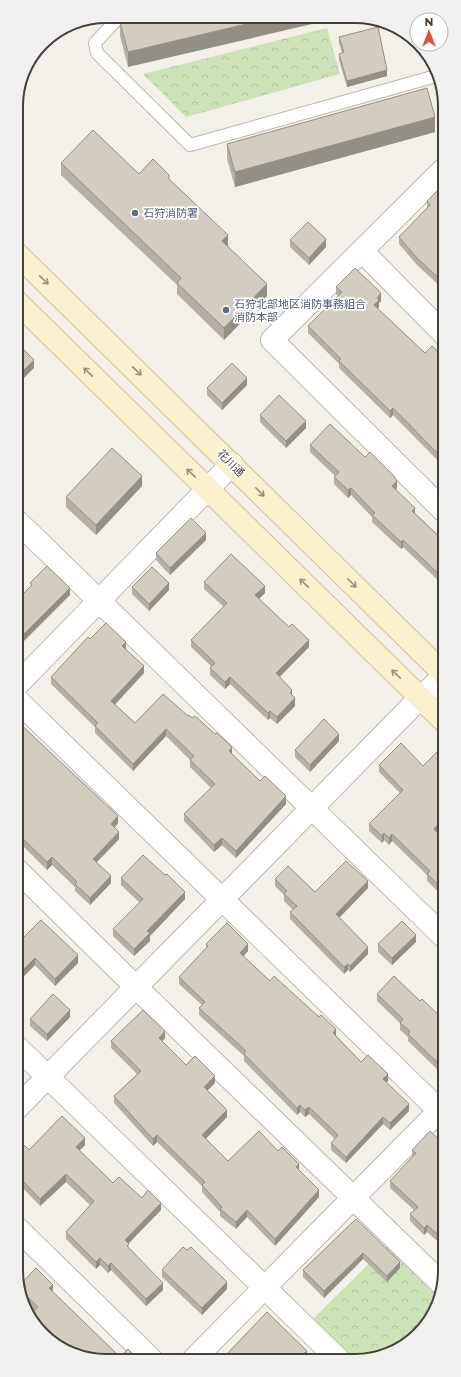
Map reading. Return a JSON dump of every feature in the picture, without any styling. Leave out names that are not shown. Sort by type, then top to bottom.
[{"type":"street","points":[[438,175],[272,340],[438,505]]},
{"type":"street","points":[[362,251],[438,328]]},
{"type":"street","name":"花川通","points":[[23,260],[232,464],[438,669]]},
{"type":"street","points":[[23,308],[438,715]]},
{"type":"street","points":[[23,679],[232,464]]},
{"type":"street","points":[[23,527],[98,602],[438,931]]},
{"type":"street","points":[[23,1103],[438,681]]},
{"type":"street","points":[[23,706],[222,900],[438,1105]]},
{"type":"street","points":[[23,876],[437,1280]]},
{"type":"street","points":[[23,1053],[264,1289],[333,1354]]},
{"type":"street","points":[[199,1354],[353,1198],[438,1115]]},
{"type":"street","points":[[23,1234],[146,1354]]},
{"type":"lane","points":[[114,23],[96,43],[97,53],[190,145],[433,77]]},
{"type":"green space","points":[[327,28],[340,74],[186,117],[143,74]]},
{"type":"green space","points":[[387,1246],[435,1293],[432,1303],[421,1322],[401,1340],[382,1350],[360,1354],[350,1354],[313,1319]]},
{"type":"building","points":[[120,23],[251,23],[128,52]]},
{"type":"building","points":[[378,27],[387,70],[347,81],[339,54],[344,52],[339,37]]},
{"type":"building","points":[[427,88],[435,117],[235,172],[227,144]]},
{"type":"building","points":[[93,130],[139,174],[153,159],[169,175],[169,179],[228,235],[222,241],[267,284],[224,328],[177,283],[181,278],[61,163]]},
{"type":"building","points":[[438,190],[438,277],[417,258],[399,237],[430,205],[427,201]]},
{"type":"building","points":[[308,222],[326,239],[309,258],[290,240]]},
{"type":"building","points":[[355,268],[381,293],[377,298],[379,300],[374,305],[425,353],[432,346],[438,352],[438,454],[393,408],[390,411],[339,361],[341,359],[308,326],[342,292],[336,287]]},
{"type":"building","points":[[23,349],[34,360],[23,371]]},
{"type":"building","points":[[232,363],[247,378],[222,403],[207,388]]},
{"type":"building","points":[[279,395],[306,421],[286,441],[260,415]]},
{"type":"building","points":[[330,424],[365,457],[370,452],[394,476],[397,481],[392,486],[415,508],[412,511],[438,535],[438,573],[403,540],[401,542],[372,515],[375,513],[351,488],[348,490],[334,477],[339,472],[310,445]]},
{"type":"building","points":[[112,448],[142,476],[96,525],[66,497]]},
{"type":"building","points":[[191,518],[206,533],[170,568],[156,553]]},
{"type":"building","points":[[231,554],[265,586],[255,595],[289,627],[292,624],[309,640],[276,673],[292,690],[290,693],[295,698],[277,717],[270,711],[268,713],[230,677],[225,682],[210,668],[215,663],[191,640],[227,603],[204,582]]},
{"type":"building","points":[[47,566],[70,588],[23,635],[23,594],[32,585],[30,583]]},
{"type":"building","points":[[152,567],[169,583],[149,604],[132,587]]},
{"type":"building","points":[[106,623],[126,642],[122,646],[144,666],[111,701],[135,723],[163,694],[188,716],[189,715],[192,718],[195,716],[215,734],[217,733],[232,747],[229,751],[260,781],[265,776],[286,796],[236,851],[222,838],[214,845],[184,814],[215,784],[190,760],[194,756],[166,729],[133,764],[95,726],[98,723],[51,677],[88,637],[90,639]]},
{"type":"building","points":[[324,719],[339,734],[310,765],[295,750]]},
{"type":"building","points":[[23,727],[118,816],[111,824],[119,832],[93,859],[111,876],[90,898],[75,884],[77,882],[52,857],[47,862],[23,839]]},
{"type":"building","points":[[401,743],[423,766],[437,752],[438,753],[438,825],[434,829],[438,834],[438,884],[427,874],[430,871],[392,834],[389,838],[384,833],[382,836],[369,824],[403,790],[379,765]]},
{"type":"building","points":[[143,855],[165,875],[167,874],[185,892],[147,931],[150,933],[134,949],[113,929],[143,899],[121,878]]},
{"type":"building","points":[[346,861],[368,881],[336,914],[368,947],[350,966],[348,964],[344,967],[290,912],[297,906],[284,894],[287,891],[275,879],[288,866],[315,892]]},
{"type":"building","points":[[41,920],[78,955],[55,979],[35,958],[23,970],[23,938]]},
{"type":"building","points":[[402,921],[416,935],[392,958],[378,944]]},
{"type":"building","points":[[227,923],[248,944],[240,953],[270,981],[274,976],[319,1017],[321,1015],[336,1029],[333,1033],[361,1062],[368,1055],[388,1074],[383,1079],[409,1104],[390,1123],[383,1117],[346,1157],[331,1143],[338,1135],[309,1107],[305,1110],[300,1105],[297,1108],[244,1054],[246,1051],[199,1008],[205,1002],[179,977],[208,946],[206,944]]},
{"type":"building","points":[[394,976],[420,1001],[422,999],[438,1014],[438,1063],[408,1034],[410,1031],[400,1023],[403,1019],[377,994]]},
{"type":"building","points":[[53,994],[70,1010],[47,1034],[30,1019]]},
{"type":"building","points":[[143,1010],[165,1031],[159,1038],[186,1065],[195,1056],[215,1076],[204,1087],[227,1110],[202,1135],[228,1161],[259,1131],[278,1151],[282,1147],[299,1164],[296,1167],[319,1190],[275,1239],[247,1210],[236,1222],[220,1209],[222,1207],[202,1185],[205,1182],[157,1135],[153,1139],[114,1096],[141,1071],[111,1041]]},
{"type":"building","points":[[62,1116],[85,1138],[76,1147],[113,1183],[119,1177],[142,1198],[148,1190],[161,1203],[125,1240],[129,1244],[127,1246],[163,1283],[146,1299],[111,1263],[108,1266],[100,1258],[96,1262],[66,1232],[94,1201],[66,1174],[40,1199],[23,1181],[23,1144],[29,1150]]},
{"type":"building","points":[[430,1131],[438,1138],[438,1235],[427,1225],[424,1228],[410,1214],[418,1207],[390,1181],[416,1153],[412,1150]]},
{"type":"building","points":[[356,1219],[400,1262],[387,1276],[363,1253],[324,1291],[303,1270]]},
{"type":"building","points":[[183,1247],[187,1250],[191,1247],[227,1282],[202,1308],[162,1270]]},
{"type":"building","points":[[36,1268],[53,1285],[49,1288],[117,1354],[101,1354],[79,1350],[60,1340],[47,1330],[34,1311],[38,1307],[27,1296],[24,1281]]},
{"type":"building","points":[[267,1312],[307,1351],[303,1354],[227,1354]]},
{"type":"building","points":[[128,1349],[133,1354],[123,1354]]},
{"type":"place","name":"石狩消防署","points":[[135,213]]},
{"type":"place","name":"石狩北部地区消防事務組合 消防本部","points":[[226,310]]}]
